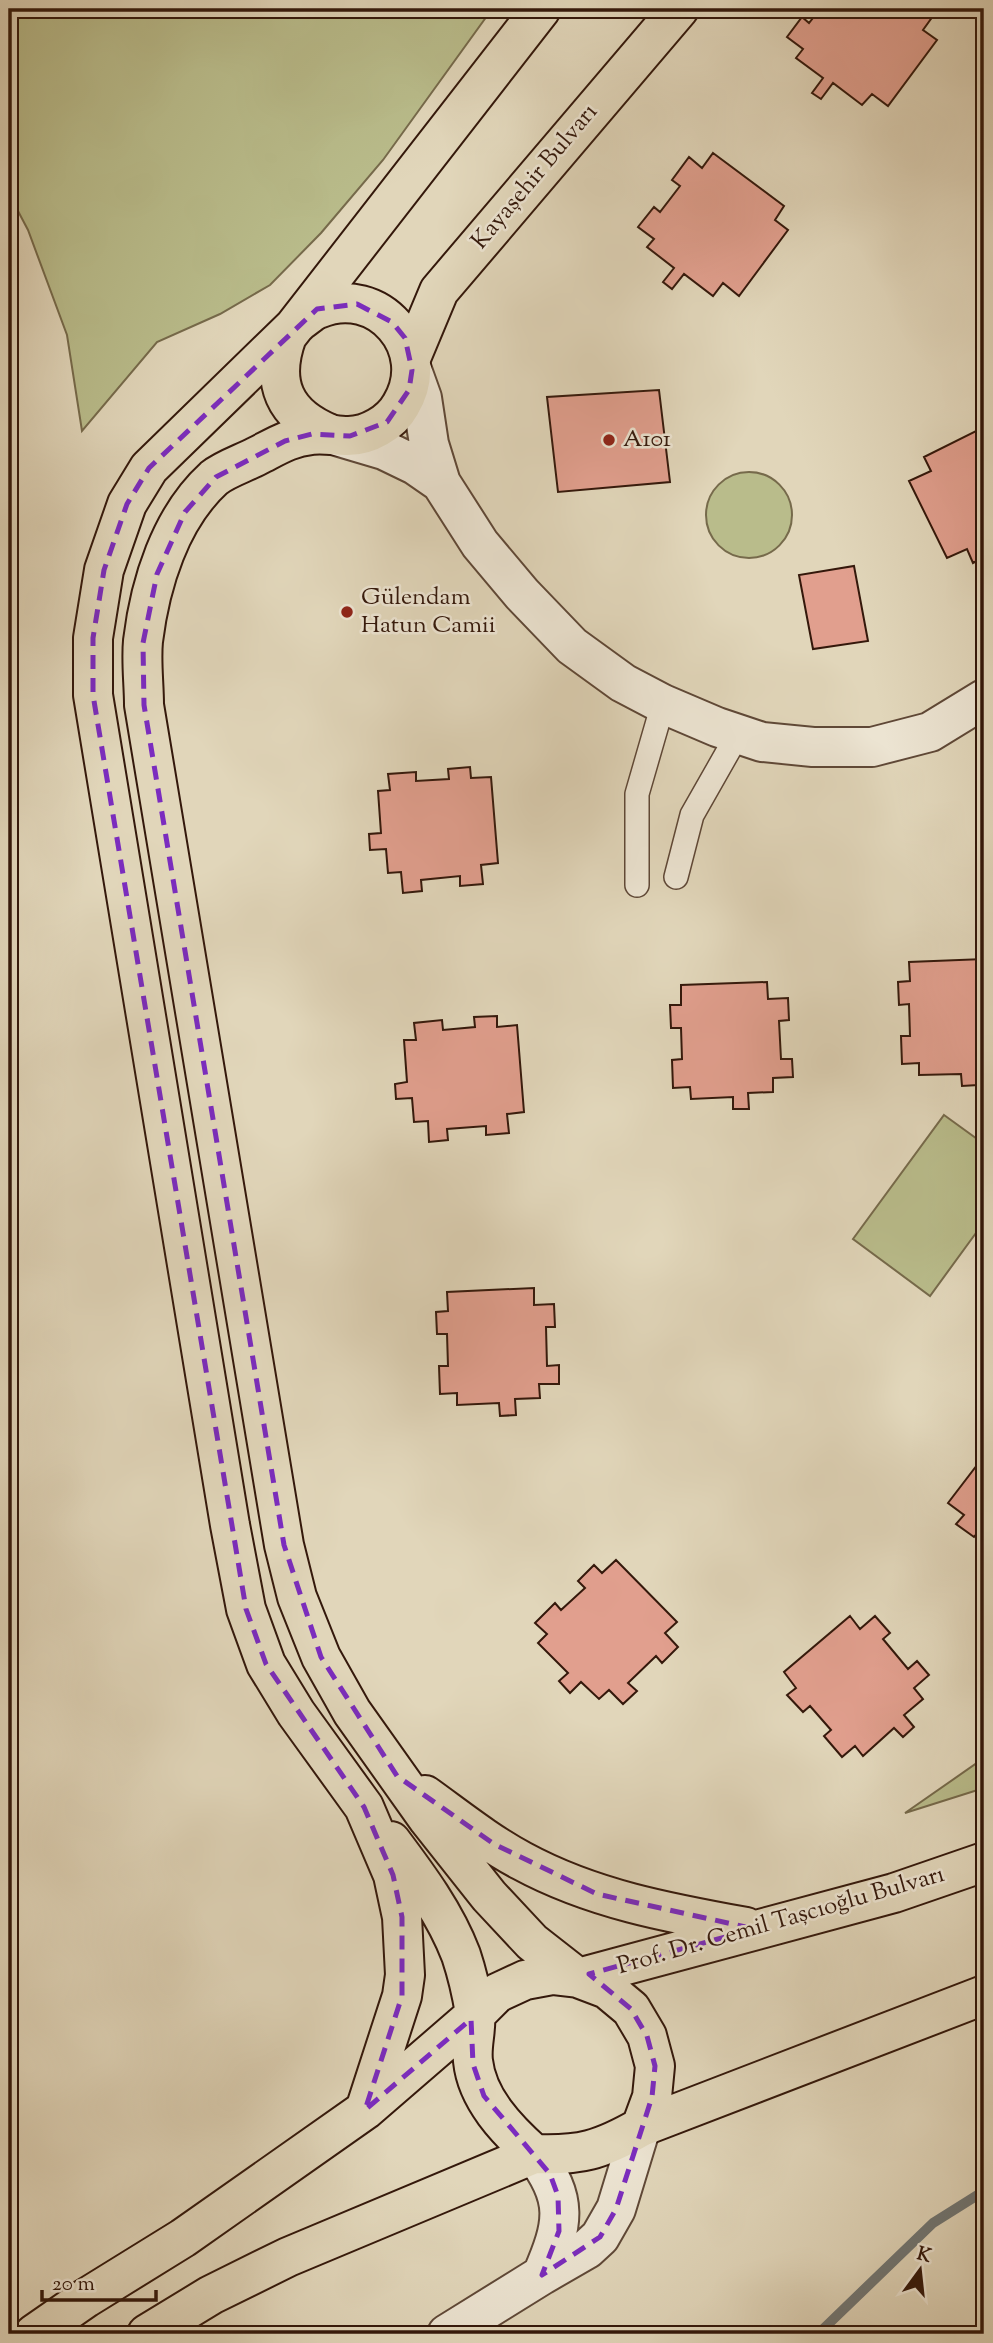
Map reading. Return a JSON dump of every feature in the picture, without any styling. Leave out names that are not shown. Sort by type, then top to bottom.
[{"type":"main road","points":[[330,434],[311,426],[295,413],[284,396],[279,376],[280,356],[287,336],[541,9]]},
{"type":"main road","name":"Kayaşehir Bulvarı","points":[[412,364],[439,291],[679,9]]},
{"type":"main road","points":[[534,2154],[514,2136],[484,2096],[473,2064],[475,2015],[461,1956],[430,1892],[296,1713],[266,1664],[246,1609],[93,695],[93,638],[104,570],[127,504],[149,468],[300,321],[317,309],[337,304],[357,304],[376,310],[392,322],[405,338],[412,364],[409,390],[400,408],[387,422],[350,436],[312,434],[285,441],[216,477],[185,512],[157,574],[143,643],[144,705],[284,1545],[298,1597],[321,1657],[352,1712],[397,1776],[489,1896],[532,1942],[578,1978]]},
{"type":"main road","points":[[397,1776],[503,1850],[568,1884],[625,1903],[755,1929]]},
{"type":"main road","points":[[364,1807],[393,1875],[402,1917],[405,1975],[393,2027],[365,2110]]},
{"type":"main road","name":"Prof. Dr. Cemil Taşcıoğlu Bulvarı","points":[[578,1978],[894,1893],[984,1862]]},
{"type":"main road","points":[[34,2334],[183,2238],[365,2110],[497,1993],[525,1980],[552,1975],[578,1978],[607,1989],[631,2009],[647,2036],[654,2066],[652,2097],[641,2127]]},
{"type":"main road","points":[[147,2334],[211,2295],[288,2258],[534,2154],[583,2152],[607,2145],[641,2127],[984,1995]]},
{"type":"street","points":[[412,364],[422,398],[429,444],[441,483],[480,544],[522,594],[572,646],[623,683],[663,704],[738,734],[762,742],[800,746],[872,747],[930,732],[984,699]]},
{"type":"street","points":[[330,434],[384,450],[415,465],[441,483]]},
{"type":"street","points":[[447,2334],[587,2249],[600,2237],[616,2209],[641,2127]]},
{"type":"street","points":[[534,2154],[550,2174],[558,2196],[560,2214],[554,2248],[542,2274]]},
{"type":"lane","points":[[637,885],[637,794],[663,704]]},
{"type":"lane","points":[[676,877],[692,815],[738,734]]},
{"type":"highlighted area","points":[[357,304],[392,322],[405,338],[412,370],[409,390],[387,422],[350,436],[312,434],[285,441],[216,477],[185,512],[157,574],[143,643],[144,705],[284,1545],[321,1657],[397,1776],[494,1844],[597,1894],[755,1929],[589,1974],[631,2009],[647,2036],[655,2066],[652,2097],[616,2209],[600,2237],[542,2275],[559,2231],[558,2196],[550,2174],[484,2096],[473,2064],[471,2019],[365,2110],[402,1996],[402,1917],[393,1875],[364,1807],[266,1664],[246,1609],[93,695],[93,638],[104,570],[127,504],[149,468],[317,309]]},
{"type":"green space","points":[[9,9],[492,9],[383,160],[321,233],[270,285],[220,314],[157,342],[82,431],[67,335],[28,230],[9,194]]},
{"type":"green space","points":[[749,472],[773,479],[785,491],[792,515],[785,539],[773,551],[749,558],[725,551],[713,539],[706,515],[713,491],[725,479]]},
{"type":"green space","points":[[944,1115],[984,1144],[984,1222],[930,1296],[853,1239]]},
{"type":"green space","points":[[984,1758],[984,1788],[905,1813]]},
{"type":"building","points":[[820,9],[923,9],[933,16],[923,30],[937,40],[888,106],[872,94],[862,105],[833,83],[821,99],[812,93],[823,78],[796,58],[803,49],[787,37],[802,17],[809,23]]},
{"type":"building","points":[[713,153],[784,206],[775,220],[788,230],[739,296],[723,283],[713,296],[684,274],[672,289],[663,282],[674,268],[647,247],[654,239],[638,227],[654,207],[660,212],[680,186],[672,180],[689,157],[702,168]]},
{"type":"building","name":"A101","points":[[659,390],[670,482],[558,492],[547,397]]},
{"type":"building","points":[[984,427],[984,557],[973,563],[967,549],[947,558],[909,481],[931,471],[924,457]]},
{"type":"building","points":[[854,566],[868,641],[813,649],[799,575]]},
{"type":"building","points":[[470,767],[471,778],[491,777],[498,863],[481,865],[483,884],[460,886],[460,876],[421,880],[422,891],[403,893],[401,872],[388,873],[386,849],[370,850],[369,834],[381,833],[378,791],[390,790],[388,774],[416,772],[416,781],[449,779],[448,769]]},
{"type":"building","points":[[984,959],[984,1070],[977,1070],[978,1085],[962,1086],[961,1074],[919,1075],[919,1063],[902,1064],[901,1036],[910,1036],[909,1004],[899,1005],[898,982],[910,981],[909,962]]},
{"type":"building","points":[[767,982],[768,999],[788,998],[789,1020],[779,1021],[781,1059],[792,1059],[793,1077],[773,1078],[773,1092],[748,1093],[749,1109],[733,1109],[733,1097],[691,1099],[690,1087],[673,1088],[672,1060],[682,1059],[681,1028],[671,1028],[670,1005],[681,1005],[681,985]]},
{"type":"building","points":[[497,1016],[497,1027],[517,1025],[524,1112],[507,1114],[509,1133],[486,1135],[486,1126],[447,1129],[448,1140],[429,1142],[428,1121],[414,1122],[412,1098],[396,1099],[395,1084],[407,1082],[404,1040],[416,1040],[414,1023],[442,1020],[443,1030],[475,1027],[474,1017]]},
{"type":"building","points":[[534,1288],[534,1305],[554,1304],[555,1327],[546,1327],[547,1366],[559,1365],[559,1384],[539,1384],[540,1398],[515,1399],[516,1415],[500,1416],[499,1403],[457,1405],[457,1393],[440,1394],[439,1366],[448,1366],[447,1334],[437,1334],[436,1312],[448,1311],[447,1292]]},
{"type":"building","points":[[984,1456],[984,1533],[980,1530],[974,1537],[956,1524],[964,1515],[948,1503]]},
{"type":"building","points":[[616,1560],[677,1622],[665,1633],[678,1647],[662,1663],[656,1656],[628,1683],[637,1691],[623,1704],[609,1690],[599,1699],[581,1682],[570,1693],[559,1681],[568,1673],[538,1643],[547,1634],[535,1623],[555,1603],[561,1610],[585,1588],[578,1581],[594,1565],[602,1573]]},
{"type":"building","points":[[850,1616],[860,1629],[875,1616],[890,1633],[883,1639],[908,1669],[917,1661],[929,1675],[914,1688],[923,1699],[904,1715],[914,1727],[903,1737],[894,1728],[863,1756],[855,1746],[842,1757],[824,1736],[831,1730],[810,1706],[803,1712],[787,1695],[796,1688],[784,1672]]},
{"type":"waterway","points":[[818,2334],[933,2223],[984,2191]]},
{"type":"place","name":"A101","points":[[609,440]]},
{"type":"place","name":"Gülendam Hatun Camii","points":[[347,612]]}]
